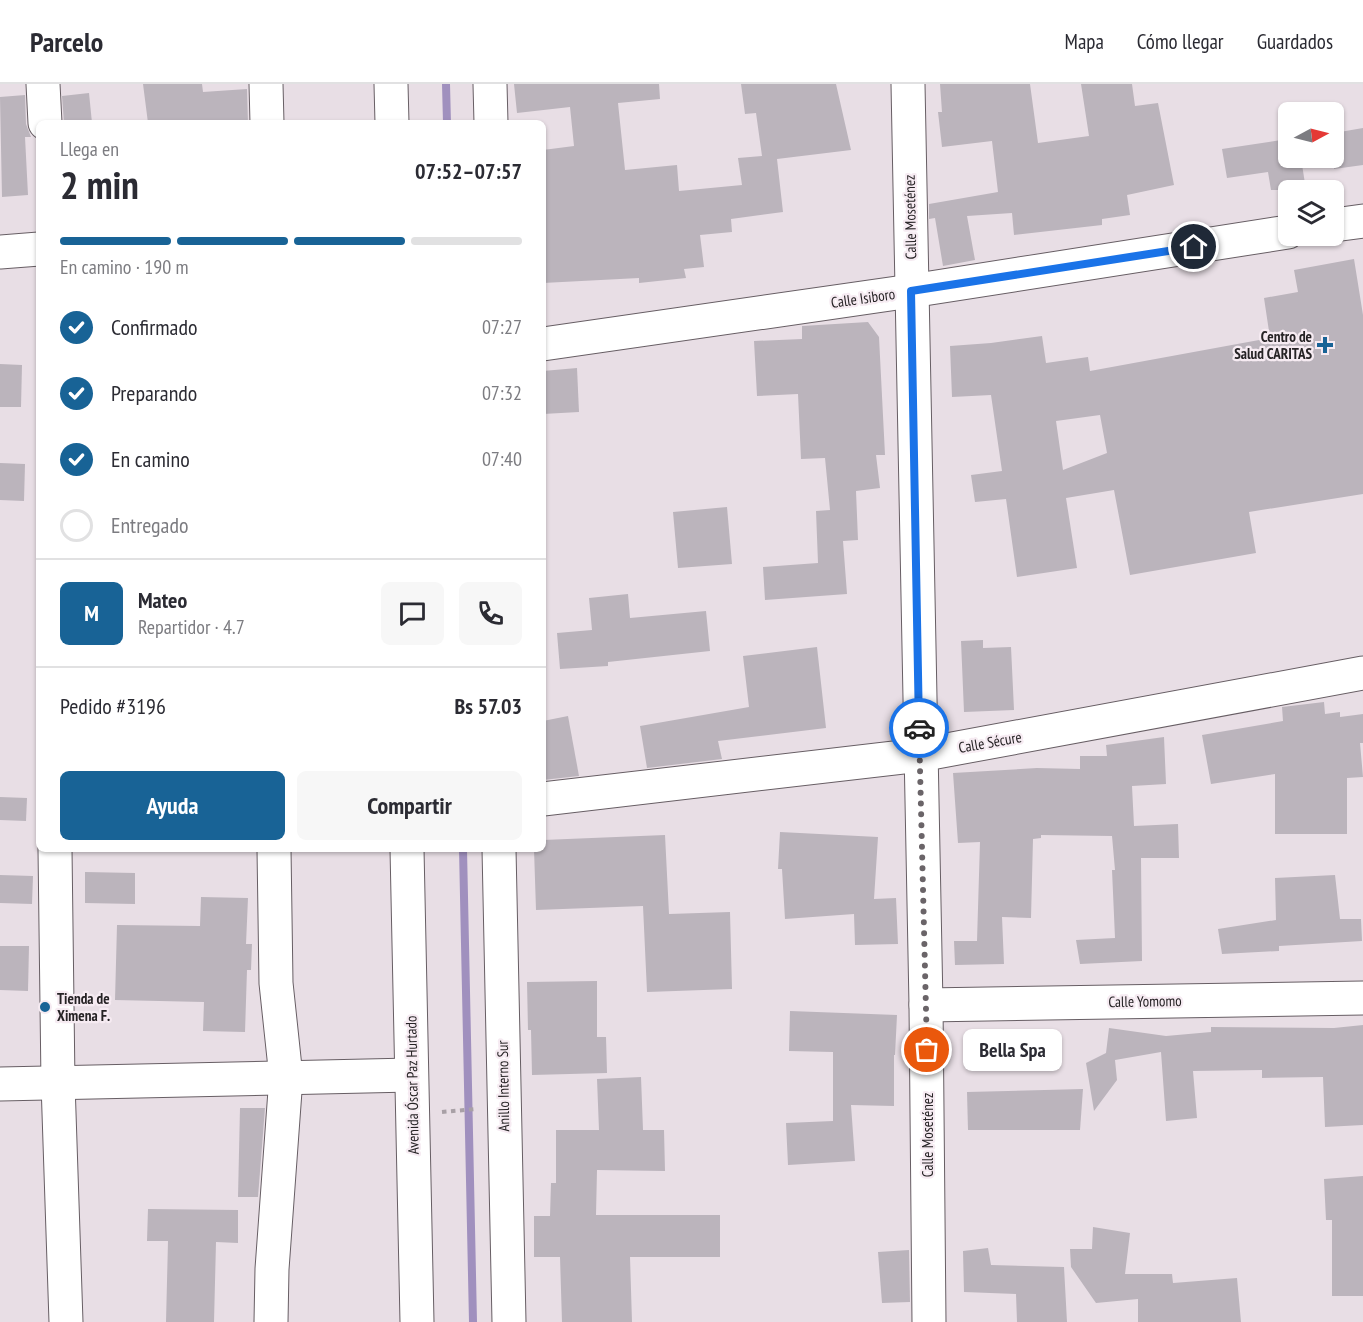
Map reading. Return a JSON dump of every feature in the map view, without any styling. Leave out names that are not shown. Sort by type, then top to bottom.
[{"type":"main road","points":[[44,84],[45,120]]},
{"type":"main road","points":[[266,84],[267,120]]},
{"type":"main road","points":[[391,84],[392,120]]},
{"type":"main road","points":[[490,84],[491,120]]},
{"type":"main road","name":"Calle Moseténez","points":[[908,84],[926,1005],[929,1322]]},
{"type":"main road","points":[[1344,224],[1363,221]]},
{"type":"main road","name":"Calle Isiboro","points":[[546,344],[911,291],[1278,234]]},
{"type":"main road","points":[[0,252],[36,249]]},
{"type":"main road","name":"Calle Sécure","points":[[546,799],[920,755],[1363,673]]},
{"type":"main road","points":[[55,852],[58,1083],[66,1322]]},
{"type":"main road","points":[[271,1322],[286,1077],[276,983],[274,852]]},
{"type":"main road","name":"Avenida Óscar Paz Hurtado","points":[[407,852],[417,1322]]},
{"type":"main road","name":"Anillo Interno Sur","points":[[499,852],[509,1322]]},
{"type":"main road","name":"Calle Yomomo","points":[[926,1005],[1363,998]]},
{"type":"main road","points":[[0,1083],[411,1075]]},
{"type":"path","points":[[412,1114],[504,1107]]},
{"type":"building","points":[[143,84],[202,84],[203,92],[247,89],[248,120],[148,120]]},
{"type":"building","points":[[514,84],[659,84],[660,99],[618,103],[625,170],[677,165],[679,191],[742,185],[738,158],[762,156],[756,113],[745,114],[741,84],[836,84],[851,150],[777,159],[783,212],[731,219],[732,232],[700,235],[704,267],[684,269],[686,278],[639,283],[639,278],[546,283],[546,150],[574,146],[570,107],[517,113]]},
{"type":"building","points":[[940,84],[1030,84],[1038,143],[1089,136],[1081,84],[1132,84],[1135,106],[1158,103],[1174,185],[1127,195],[1130,215],[1102,219],[1102,225],[1014,235],[1012,213],[967,216],[975,260],[943,266],[935,218],[929,219],[929,204],[998,192],[992,141],[942,147],[938,112],[942,112]]},
{"type":"building","points":[[89,93],[92,120],[64,120],[62,96]]},
{"type":"building","points":[[25,95],[26,124],[31,137],[25,137],[28,195],[2,197],[0,97]]},
{"type":"building","points":[[1363,128],[1363,165],[1344,168],[1344,131]]},
{"type":"building","points":[[1278,141],[1278,168],[1303,168],[1304,180],[1278,180],[1278,190],[1271,190],[1268,172],[1227,178],[1222,149]]},
{"type":"building","points":[[1354,259],[1363,315],[1363,494],[1249,512],[1256,553],[1130,575],[1114,490],[1066,498],[1077,568],[1017,577],[1006,499],[975,502],[971,475],[1002,471],[991,395],[952,397],[950,346],[1042,336],[1046,363],[1088,357],[1090,371],[1270,338],[1264,298],[1298,292],[1294,270]],"holes":[[[1100,415],[1107,453],[1063,470],[1056,421]]]},
{"type":"building","points":[[868,322],[879,337],[885,455],[876,455],[880,488],[856,491],[858,540],[843,541],[847,594],[765,600],[763,567],[818,563],[816,511],[830,510],[825,458],[801,459],[798,394],[757,396],[754,341],[802,339],[802,326]]},
{"type":"building","points":[[0,364],[22,365],[21,407],[0,407]]},
{"type":"building","points":[[577,368],[579,412],[546,414],[546,371]]},
{"type":"building","points":[[0,463],[25,464],[24,501],[0,500]]},
{"type":"building","points":[[727,507],[732,564],[678,568],[673,512]]},
{"type":"building","points":[[628,594],[630,618],[706,611],[710,651],[608,662],[608,666],[560,669],[557,633],[592,630],[589,598]]},
{"type":"building","points":[[983,640],[983,648],[1011,647],[1014,710],[964,712],[961,641]]},
{"type":"building","points":[[817,647],[826,728],[718,741],[722,759],[647,768],[640,726],[749,707],[743,656]]},
{"type":"building","points":[[1324,702],[1325,714],[1340,712],[1340,717],[1363,714],[1363,743],[1360,743],[1363,777],[1347,778],[1347,834],[1275,834],[1275,774],[1211,784],[1202,735],[1283,721],[1282,707]]},
{"type":"building","points":[[568,716],[579,776],[546,780],[546,720]]},
{"type":"building","points":[[1164,737],[1166,784],[1132,786],[1134,826],[1178,824],[1179,858],[1141,858],[1142,961],[1080,964],[1076,940],[1115,938],[1112,870],[1115,870],[1112,836],[1041,835],[1041,838],[1033,839],[1031,918],[1002,917],[1004,964],[955,965],[954,941],[977,941],[980,842],[958,843],[953,773],[1037,768],[1080,769],[1080,756],[1107,756],[1106,745]]},
{"type":"building","points":[[0,797],[27,798],[26,821],[0,820]]},
{"type":"building","points":[[780,832],[878,837],[874,899],[896,898],[898,944],[855,945],[854,914],[785,919],[782,869],[778,869]]},
{"type":"building","points":[[665,835],[669,914],[730,912],[732,989],[647,992],[643,906],[536,910],[534,852],[546,852],[546,840]]},
{"type":"building","points":[[85,872],[135,873],[135,904],[85,903]]},
{"type":"building","points":[[0,875],[33,876],[32,904],[0,903]]},
{"type":"building","points":[[1335,875],[1340,919],[1361,919],[1362,941],[1279,946],[1279,951],[1222,954],[1218,929],[1276,920],[1275,878]]},
{"type":"building","points":[[201,897],[248,898],[246,944],[252,944],[251,970],[247,970],[245,1032],[203,1031],[204,1002],[115,1000],[117,925],[200,926]]},
{"type":"building","points":[[0,946],[29,946],[28,991],[0,990]]},
{"type":"building","points":[[597,981],[597,1037],[606,1037],[607,1073],[532,1075],[527,982]]},
{"type":"building","points":[[790,1011],[897,1015],[894,1106],[851,1105],[855,1161],[788,1165],[786,1123],[833,1121],[833,1052],[789,1051]]},
{"type":"building","points":[[1363,1025],[1363,1125],[1325,1127],[1323,1077],[1262,1078],[1262,1070],[1193,1071],[1197,1118],[1166,1121],[1161,1052],[1115,1060],[1117,1080],[1094,1111],[1086,1063],[1106,1053],[1109,1028],[1166,1036],[1211,1032],[1211,1027],[1334,1028]]},
{"type":"building","points":[[641,1077],[643,1130],[664,1130],[665,1171],[597,1170],[596,1215],[720,1215],[720,1257],[630,1257],[632,1322],[562,1322],[560,1257],[534,1257],[534,1216],[550,1216],[551,1183],[556,1183],[556,1130],[599,1130],[597,1079]]},
{"type":"building","points":[[1083,1089],[1080,1130],[968,1130],[967,1092]]},
{"type":"building","points":[[240,1108],[265,1108],[258,1197],[238,1197]]},
{"type":"building","points":[[1363,1176],[1363,1296],[1332,1296],[1332,1220],[1326,1220],[1324,1179]]},
{"type":"building","points":[[148,1209],[238,1210],[238,1243],[216,1242],[214,1322],[166,1322],[168,1241],[147,1241]]},
{"type":"building","points":[[1093,1227],[1130,1233],[1125,1274],[1172,1274],[1173,1283],[1237,1278],[1241,1322],[1138,1322],[1138,1299],[1096,1303],[1071,1267],[1070,1249],[1092,1249]]},
{"type":"building","points":[[988,1248],[991,1265],[1064,1267],[1067,1322],[1017,1322],[1016,1294],[964,1292],[963,1251]]},
{"type":"building","points":[[909,1250],[910,1302],[882,1303],[878,1252]]},
{"type":"waterway","points":[[446,84],[447,120]]},
{"type":"waterway","points":[[463,852],[473,1322]]},
{"type":"way so far","points":[[919,728],[927,1050]]},
{"type":"place","name":"Centro de Salud CARITAS","points":[[1325,345]]},
{"type":"place","name":"Tienda de Ximena F.","points":[[45,1007]]},
{"type":"place","name":"Bella Spa","points":[[927,1050]]},
{"type":"route","points":[[919,728],[911,291],[1194,247]]}]
